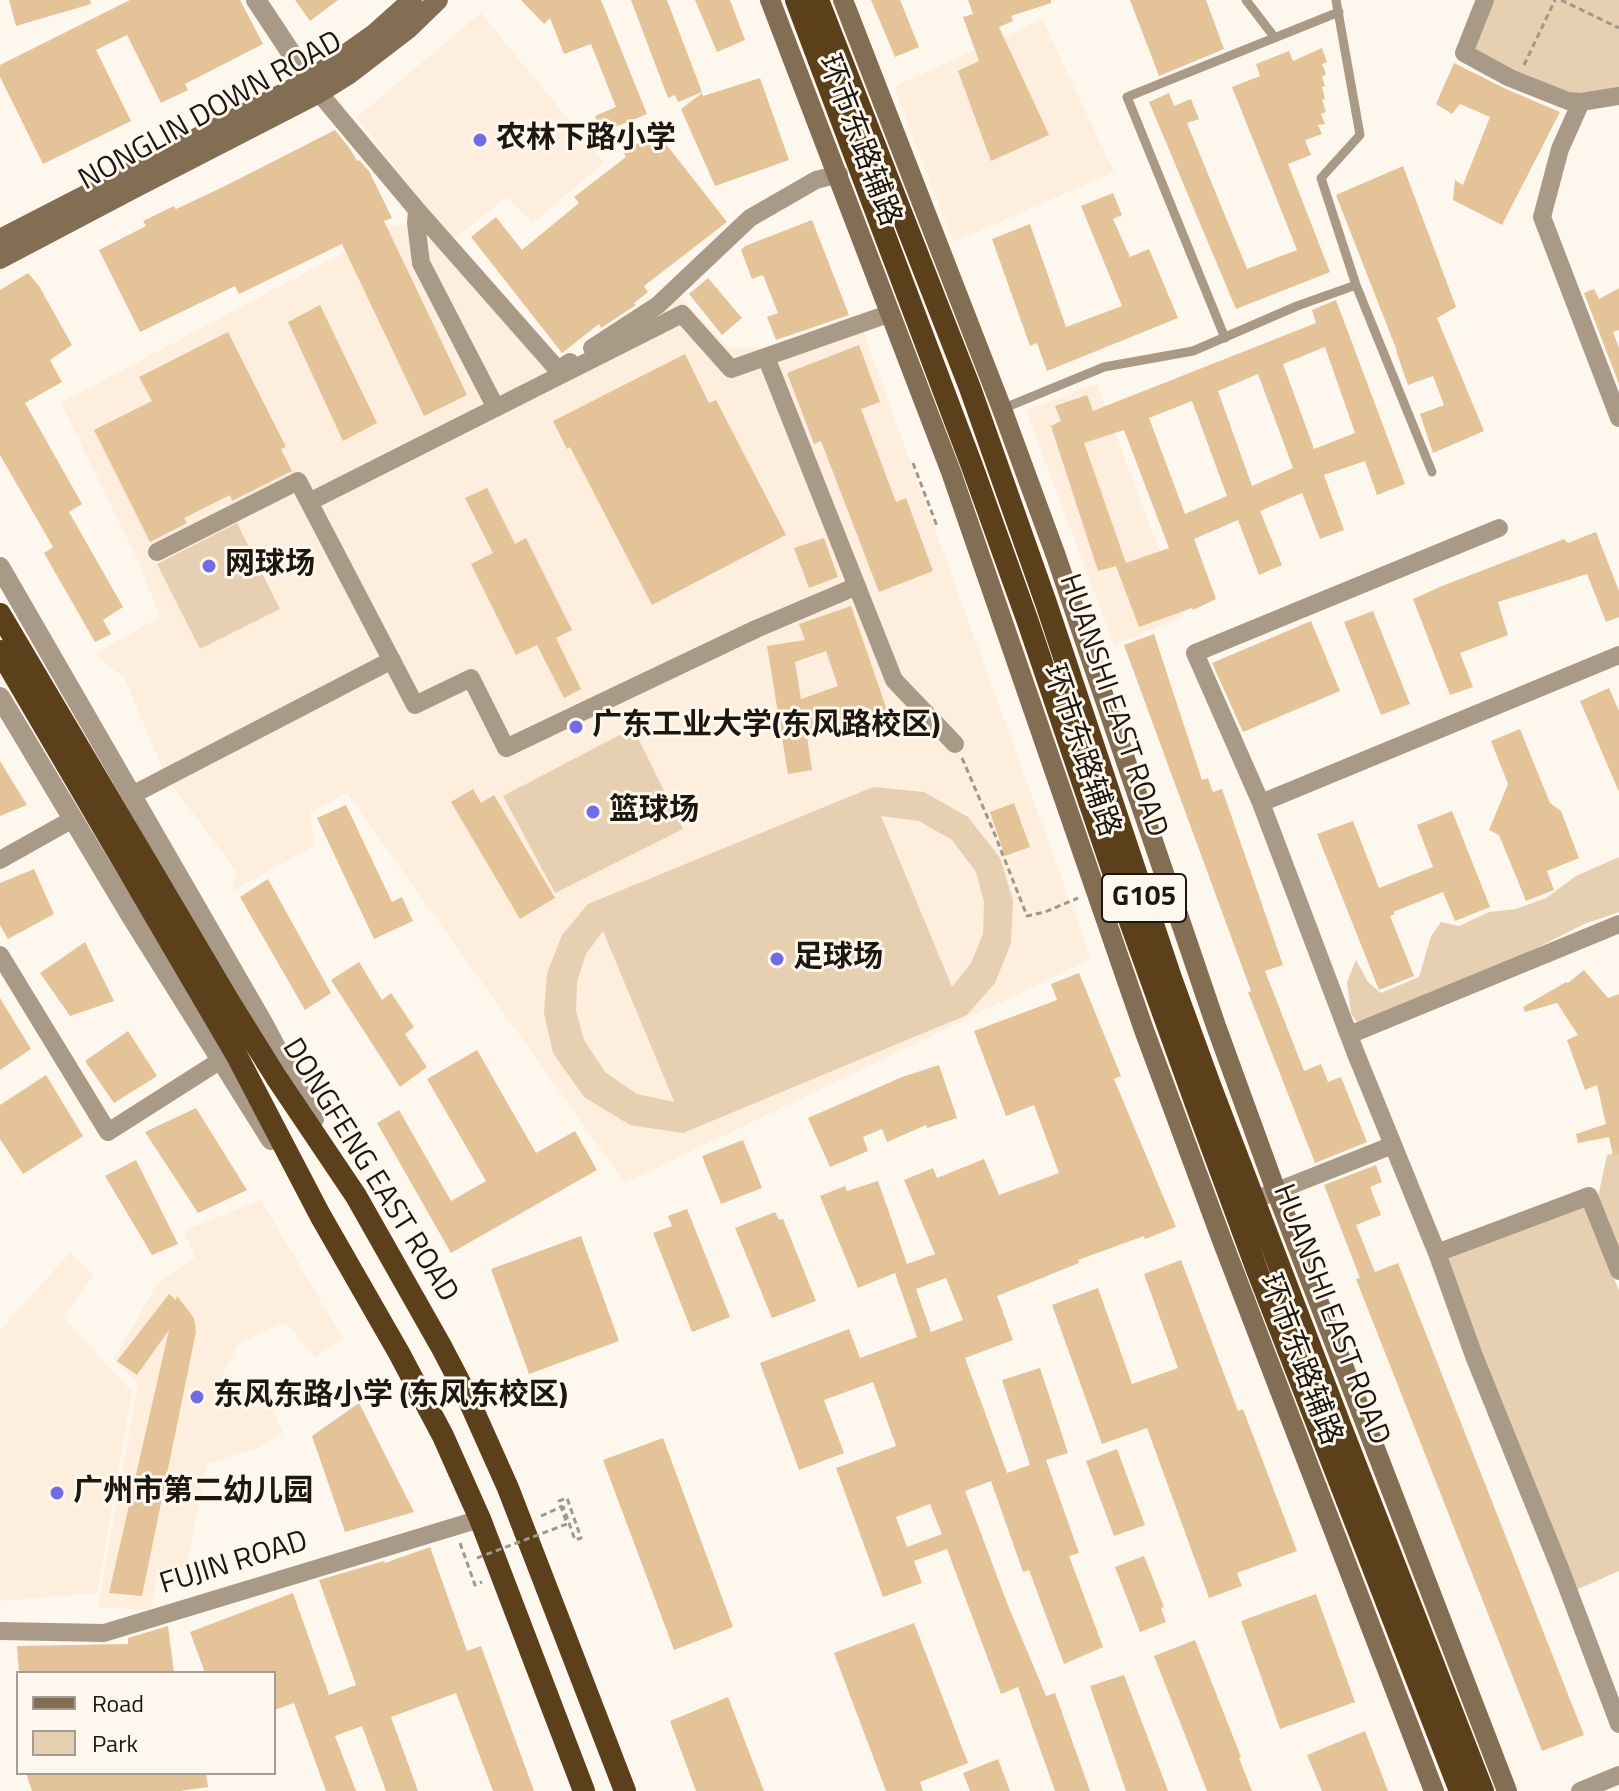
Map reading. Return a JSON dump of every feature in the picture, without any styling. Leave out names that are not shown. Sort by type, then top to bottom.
[{"type":"highway","name":"HUANSHI EAST ROAD","points":[[796,0],[977,479],[1202,1121],[1460,1791]]},
{"type":"highway","name":"HUANSHI EAST ROAD","points":[[818,0],[970,388],[1046,603],[1171,978],[1483,1791]]},
{"type":"highway","name":"DONGFENG EAST ROAD","points":[[0,614],[30,684],[237,1056],[320,1215],[457,1464],[584,1791]]},
{"type":"highway","name":"DONGFENG EAST ROAD","points":[[0,651],[30,684],[255,1043],[356,1196],[418,1305],[488,1442],[625,1791]]},
{"type":"main road","name":"NONGLIN DOWN ROAD","points":[[0,259],[214,147],[314,87],[412,0]]},
{"type":"main road","name":"NONGLIN DOWN ROAD","points":[[0,239],[314,87],[348,75],[408,29],[438,0]]},
{"type":"main road","name":"环市东路辅路","points":[[770,0],[951,472],[1144,1030],[1228,1258],[1434,1791]]},
{"type":"main road","name":"环市东路辅路","points":[[843,0],[1002,409],[1061,570],[1216,1026],[1276,1191],[1507,1791]]},
{"type":"street","points":[[256,0],[314,87],[558,370],[658,305],[750,218],[816,180],[839,174]]},
{"type":"street","points":[[1485,0],[1464,53],[1517,81],[1568,101],[1619,96]]},
{"type":"street","points":[[1581,102],[1560,149],[1542,217],[1619,418]]},
{"type":"street","points":[[417,210],[421,263],[496,408]]},
{"type":"street","points":[[309,502],[682,314],[731,369],[891,313]]},
{"type":"street","points":[[766,357],[894,680],[955,744]]},
{"type":"street","points":[[157,552],[298,481],[415,705],[471,678],[506,748],[756,629],[857,586]]},
{"type":"street","points":[[1499,528],[1195,653],[1261,803],[1619,1724]]},
{"type":"street","points":[[0,567],[263,1023],[356,1196]]},
{"type":"street","points":[[1261,803],[1619,655]]},
{"type":"street","points":[[132,795],[392,660]]},
{"type":"street","points":[[0,697],[221,1060],[320,1215]]},
{"type":"street","points":[[0,860],[73,819]]},
{"type":"street","points":[[1349,1035],[1619,924]]},
{"type":"street","points":[[0,955],[108,1132],[221,1060]]},
{"type":"street","points":[[1254,1200],[1393,1145]]},
{"type":"street","points":[[1437,1253],[1589,1196],[1619,1271]]},
{"type":"street","name":"FUJIN ROAD","points":[[0,1631],[104,1633],[480,1519]]},
{"type":"street","points":[[1580,1791],[1619,1775]]},
{"type":"lane","points":[[1246,0],[1275,38]]},
{"type":"lane","points":[[1336,0],[1360,135],[1321,178],[1356,285],[1432,472]]},
{"type":"lane","points":[[1225,338],[1127,97],[1339,12]]},
{"type":"lane","points":[[1002,409],[1104,367],[1193,351],[1297,306],[1356,285]]},
{"type":"path","points":[[1517,81],[1555,0]]},
{"type":"path","points":[[1561,0],[1619,28]]},
{"type":"path","points":[[913,463],[937,526]]},
{"type":"path","points":[[955,744],[1027,916],[1081,898]]},
{"type":"path","points":[[477,1558],[567,1524],[559,1501],[567,1498],[581,1538],[575,1540],[563,1506],[522,1524]]},
{"type":"path","points":[[457,1536],[475,1585],[485,1581]]},
{"type":"shaded area","name":"农林下路小学","points":[[481,13],[604,163],[532,223],[507,197],[451,241],[357,117]]},
{"type":"shaded area","points":[[1042,19],[1114,172],[953,242],[894,87]]},
{"type":"shaded area","name":"广东工业大学(东风路校区)","points":[[416,223],[426,229],[553,376],[679,296],[730,349],[772,348],[855,315],[1091,959],[625,1183],[347,793],[310,812],[315,845],[232,891],[237,872],[166,777],[124,677],[95,654],[160,617],[140,565],[61,403],[391,227]]},
{"type":"shaded area","points":[[1097,384],[1184,617],[1114,645],[1026,410]]},
{"type":"shaded area","name":"东风东路小学 (东风东校区)","points":[[261,1200],[343,1339],[315,1357],[285,1322],[239,1343],[223,1374],[272,1407],[283,1433],[257,1448],[207,1464],[186,1568],[158,1573],[151,1610],[98,1607],[138,1384],[114,1359],[157,1284],[195,1257],[184,1231]]},
{"type":"shaded area","name":"广州市第二幼儿园","points":[[70,1253],[93,1275],[63,1317],[132,1392],[97,1593],[0,1601],[0,1330]]},
{"type":"green space","points":[[1485,0],[1619,0],[1619,96],[1581,102],[1464,53]]},
{"type":"green space","points":[[237,523],[280,609],[200,649],[157,564]]},
{"type":"green space","name":"篮球场","points":[[633,728],[683,829],[555,893],[503,796]]},
{"type":"green space","name":"足球场","points":[[873,787],[924,792],[968,817],[1000,858],[1013,900],[1011,943],[995,983],[967,1015],[683,1133],[630,1125],[584,1097],[553,1053],[544,1013],[547,973],[562,935],[588,904]],"holes":[[[881,816],[919,821],[952,840],[976,872],[984,902],[983,934],[971,963],[952,987]],[[603,931],[674,1101],[674,1102],[637,1094],[605,1072],[584,1040],[576,1011],[577,982],[586,954]]]},
{"type":"green space","points":[[1619,857],[1619,912],[1584,924],[1483,975],[1357,1022],[1351,1013],[1347,982],[1356,960],[1368,982],[1381,993],[1419,977],[1431,936],[1441,922],[1459,926],[1489,912],[1516,909],[1546,898],[1576,876]]},
{"type":"green space","points":[[1619,1152],[1619,1248],[1598,1197],[1607,1155]]},
{"type":"green space","points":[[1585,1205],[1619,1291],[1619,1571],[1576,1590],[1445,1260]]},
{"type":"building","points":[[9,0],[90,0],[91,4],[16,26]]},
{"type":"building","points":[[130,0],[240,0],[263,44],[185,84],[188,90],[161,103],[127,35],[96,50],[131,121],[43,164],[0,77],[0,65]]},
{"type":"building","points":[[295,0],[338,0],[310,21]]},
{"type":"building","points":[[521,0],[601,0],[647,114],[601,133],[595,116],[616,107],[591,44],[564,54],[550,18],[544,24]]},
{"type":"building","points":[[631,0],[667,0],[702,92],[678,102],[675,95],[668,98]]},
{"type":"building","points":[[695,0],[730,0],[745,40],[717,52]]},
{"type":"building","points":[[871,0],[900,0],[919,47],[895,57]]},
{"type":"building","points":[[968,0],[1051,0],[1051,3],[1011,16],[1013,21],[999,27],[1049,135],[991,161],[958,71],[979,61],[963,17],[973,14]]},
{"type":"building","points":[[1130,0],[1206,0],[1224,49],[1159,76]]},
{"type":"building","points":[[1322,48],[1327,62],[1322,64],[1326,74],[1322,77],[1325,99],[1322,100],[1326,112],[1321,114],[1325,124],[1318,125],[1322,134],[1305,140],[1311,155],[1288,164],[1330,272],[1236,309],[1149,102],[1169,93],[1174,106],[1191,99],[1199,119],[1187,123],[1247,269],[1297,250],[1232,87],[1260,76],[1256,64],[1289,51],[1293,61]]},
{"type":"building","points":[[1454,63],[1560,112],[1502,225],[1453,200],[1455,180],[1463,185],[1490,117],[1460,104],[1452,114],[1436,104]]},
{"type":"building","points":[[760,78],[789,160],[715,186],[681,109],[702,93],[703,96]]},
{"type":"building","points":[[335,130],[357,161],[369,171],[392,218],[384,221],[467,395],[424,416],[342,244],[239,294],[235,286],[140,332],[99,250],[146,226],[143,221],[223,187]]},
{"type":"building","points":[[655,130],[727,222],[644,286],[648,292],[634,303],[636,305],[601,328],[599,324],[562,353],[471,237],[496,217],[522,250],[579,203],[574,197]]},
{"type":"building","points":[[1403,166],[1456,307],[1437,318],[1484,431],[1433,453],[1420,414],[1444,405],[1433,376],[1408,385],[1336,195]]},
{"type":"building","points":[[1113,193],[1122,215],[1113,219],[1130,257],[1149,249],[1178,318],[1047,371],[1037,343],[1030,346],[992,239],[1030,224],[1066,327],[1122,306],[1081,206]]},
{"type":"building","points":[[812,220],[849,315],[776,340],[767,317],[778,313],[763,275],[752,279],[741,250]]},
{"type":"building","points":[[28,273],[39,286],[72,345],[50,360],[62,382],[25,403],[82,504],[69,512],[123,607],[103,620],[111,634],[95,642],[44,553],[53,547],[0,455],[0,290]]},
{"type":"building","points":[[708,278],[742,318],[722,335],[689,294]]},
{"type":"building","points":[[1619,288],[1619,330],[1613,332],[1619,348],[1619,384],[1584,293],[1594,289],[1599,299]]},
{"type":"building","points":[[1336,300],[1405,484],[1377,495],[1365,461],[1324,475],[1344,530],[1320,539],[1302,493],[1260,511],[1282,565],[1259,575],[1238,520],[1194,539],[1216,599],[1193,610],[1139,627],[1116,566],[1098,571],[1051,426],[1061,421],[1055,406],[1087,395],[1093,411],[1316,323],[1312,310]],"holes":[[[1325,347],[1355,433],[1314,449],[1283,364]],[[1258,374],[1293,468],[1252,486],[1218,391]],[[1192,401],[1227,496],[1185,514],[1149,418]],[[1124,430],[1169,548],[1126,563],[1084,443]]]},
{"type":"building","points":[[320,305],[377,423],[343,441],[288,322]]},
{"type":"building","points":[[228,332],[286,447],[281,449],[292,471],[232,501],[230,495],[184,518],[187,523],[150,542],[94,430],[152,401],[139,377]]},
{"type":"building","points":[[859,345],[880,402],[861,409],[896,502],[906,498],[933,571],[879,592],[821,441],[814,444],[787,373]]},
{"type":"building","points":[[685,354],[709,403],[716,400],[786,535],[652,605],[570,447],[567,449],[553,421]]},
{"type":"building","points":[[487,488],[515,544],[526,538],[572,630],[556,638],[581,689],[564,698],[537,645],[516,655],[471,564],[493,553],[465,498]]},
{"type":"building","points":[[1596,532],[1619,591],[1619,617],[1606,622],[1587,574],[1498,602],[1508,635],[1460,653],[1473,687],[1450,695],[1413,599],[1564,539],[1568,543]]},
{"type":"building","points":[[824,538],[838,577],[809,588],[794,548]]},
{"type":"building","points":[[851,606],[887,710],[840,727],[837,720],[806,730],[812,770],[788,774],[767,646],[805,640],[799,624]],"holes":[[[826,651],[838,686],[801,699],[795,662]]]},
{"type":"building","points":[[1373,611],[1410,704],[1381,715],[1344,622]]},
{"type":"building","points":[[1311,621],[1340,691],[1243,732],[1212,663]]},
{"type":"building","points":[[1154,634],[1202,780],[1208,778],[1213,792],[1222,789],[1283,965],[1265,971],[1304,1071],[1321,1064],[1328,1082],[1341,1077],[1367,1142],[1315,1163],[1248,992],[1251,991],[1124,645]]},
{"type":"building","points":[[1609,688],[1619,711],[1619,792],[1580,701]]},
{"type":"building","points":[[1520,729],[1550,803],[1561,811],[1579,858],[1547,871],[1554,890],[1526,901],[1499,835],[1489,830],[1508,784],[1491,741]]},
{"type":"building","points":[[0,761],[27,805],[0,816]]},
{"type":"building","points":[[473,789],[481,803],[494,795],[555,898],[520,919],[451,802]]},
{"type":"building","points":[[1014,803],[1030,847],[1005,856],[990,812]]},
{"type":"building","points":[[346,805],[392,902],[402,897],[413,921],[374,939],[317,818]]},
{"type":"building","points":[[1452,811],[1490,907],[1455,921],[1443,892],[1393,912],[1395,914],[1390,916],[1414,976],[1379,990],[1317,834],[1353,821],[1379,888],[1433,867],[1417,825]]},
{"type":"building","points":[[34,869],[54,914],[8,939],[0,925],[0,883]]},
{"type":"building","points":[[268,879],[331,993],[305,1010],[240,897]]},
{"type":"building","points":[[85,942],[114,1001],[70,1016],[40,973]]},
{"type":"building","points":[[359,962],[382,1000],[391,993],[414,1027],[405,1034],[427,1067],[400,1087],[331,980]]},
{"type":"building","points":[[1584,970],[1608,998],[1619,994],[1619,1154],[1613,1155],[1609,1137],[1578,1143],[1576,1134],[1606,1124],[1597,1085],[1585,1090],[1567,1040],[1578,1035],[1557,1003],[1525,1012],[1523,1007],[1568,983]]},
{"type":"building","points":[[1079,973],[1121,1076],[1114,1079],[1176,1227],[1078,1260],[1079,1263],[997,1296],[1013,1340],[965,1358],[1007,1473],[1030,1465],[1002,1380],[1040,1368],[1068,1453],[1046,1460],[1079,1553],[1069,1556],[1103,1647],[1064,1664],[1029,1570],[1023,1572],[991,1481],[965,1491],[1046,1696],[1055,1693],[1090,1791],[1055,1791],[1018,1687],[1001,1694],[947,1549],[914,1561],[922,1583],[883,1597],[836,1468],[896,1446],[873,1382],[824,1400],[844,1453],[799,1470],[760,1363],[849,1329],[860,1358],[917,1337],[895,1273],[858,1288],[820,1196],[845,1186],[847,1191],[878,1181],[907,1264],[935,1254],[904,1180],[933,1168],[937,1178],[984,1159],[999,1195],[1059,1173],[1034,1105],[1006,1116],[974,1031],[1057,1000],[1051,984]],"holes":[[[946,1278],[963,1320],[931,1332],[916,1289]],[[930,1504],[942,1534],[907,1547],[896,1517]]]},
{"type":"building","points":[[0,998],[31,1049],[0,1070]]},
{"type":"building","points":[[128,1031],[157,1076],[114,1103],[85,1061]]},
{"type":"building","points":[[477,1050],[536,1153],[575,1131],[597,1170],[451,1253],[377,1123],[399,1110],[451,1201],[486,1181],[427,1079]]},
{"type":"building","points":[[939,1065],[957,1118],[927,1128],[926,1125],[887,1142],[882,1129],[863,1137],[868,1151],[830,1167],[808,1118],[902,1077]]},
{"type":"building","points":[[46,1075],[83,1136],[23,1174],[0,1139],[0,1105]]},
{"type":"building","points":[[196,1108],[247,1190],[198,1213],[145,1132]]},
{"type":"building","points":[[743,1140],[762,1188],[721,1204],[702,1156]]},
{"type":"building","points":[[136,1160],[178,1244],[152,1255],[105,1176]]},
{"type":"building","points":[[1376,1165],[1382,1182],[1370,1187],[1381,1215],[1356,1225],[1375,1272],[1398,1263],[1584,1735],[1542,1751],[1356,1279],[1360,1278],[1324,1185]]},
{"type":"building","points":[[687,1209],[730,1317],[692,1332],[653,1233],[672,1226],[668,1216]]},
{"type":"building","points":[[775,1212],[779,1220],[783,1219],[816,1301],[772,1318],[735,1228]]},
{"type":"building","points":[[581,1236],[619,1341],[529,1374],[491,1269]]},
{"type":"building","points":[[1181,1260],[1238,1411],[1243,1409],[1297,1551],[1237,1573],[1242,1586],[1209,1598],[1147,1428],[1102,1444],[1052,1305],[1098,1288],[1132,1384],[1178,1368],[1144,1274]]},
{"type":"building","points":[[169,1294],[176,1300],[177,1296],[194,1318],[196,1332],[142,1596],[109,1593],[169,1330],[137,1375],[117,1361]]},
{"type":"building","points":[[359,1403],[414,1512],[345,1532],[312,1436]]},
{"type":"building","points":[[663,1438],[733,1627],[674,1650],[603,1460]]},
{"type":"building","points":[[1117,1449],[1145,1525],[1114,1536],[1086,1461]]},
{"type":"building","points":[[430,1547],[467,1651],[481,1646],[534,1791],[493,1791],[456,1693],[391,1717],[418,1791],[386,1791],[362,1726],[335,1736],[356,1791],[326,1791],[294,1703],[276,1709],[276,1671],[204,1671],[190,1632],[293,1593],[329,1695],[356,1685],[319,1580],[385,1563]]},
{"type":"building","points":[[1144,1556],[1164,1607],[1161,1608],[1166,1622],[1140,1632],[1115,1567]]},
{"type":"building","points":[[1316,1594],[1355,1702],[1280,1729],[1241,1621]]},
{"type":"building","points":[[914,1623],[968,1763],[920,1782],[923,1791],[886,1791],[834,1653]]},
{"type":"building","points":[[168,1626],[174,1671],[19,1671],[17,1646],[128,1644],[128,1638]]},
{"type":"building","points":[[1195,1640],[1252,1791],[1207,1791],[1154,1656]]},
{"type":"building","points":[[1124,1675],[1168,1791],[1126,1791],[1090,1686]]},
{"type":"building","points":[[728,1697],[764,1791],[696,1791],[670,1721]]},
{"type":"building","points":[[1365,1731],[1388,1791],[1322,1791],[1307,1755]]},
{"type":"building","points":[[998,1759],[1010,1791],[970,1791],[963,1773]]},
{"type":"building","points":[[27,1775],[206,1775],[208,1787],[180,1791],[32,1791]]},
{"type":"place","name":"农林下路小学","points":[[480,140]]},
{"type":"place","name":"网球场","points":[[209,566]]},
{"type":"place","name":"广东工业大学(东风路校区)","points":[[576,727]]},
{"type":"place","name":"篮球场","points":[[593,812]]},
{"type":"place","name":"足球场","points":[[777,959]]},
{"type":"place","name":"东风东路小学 (东风东校区)","points":[[197,1397]]},
{"type":"place","name":"广州市第二幼儿园","points":[[57,1493]]}]
